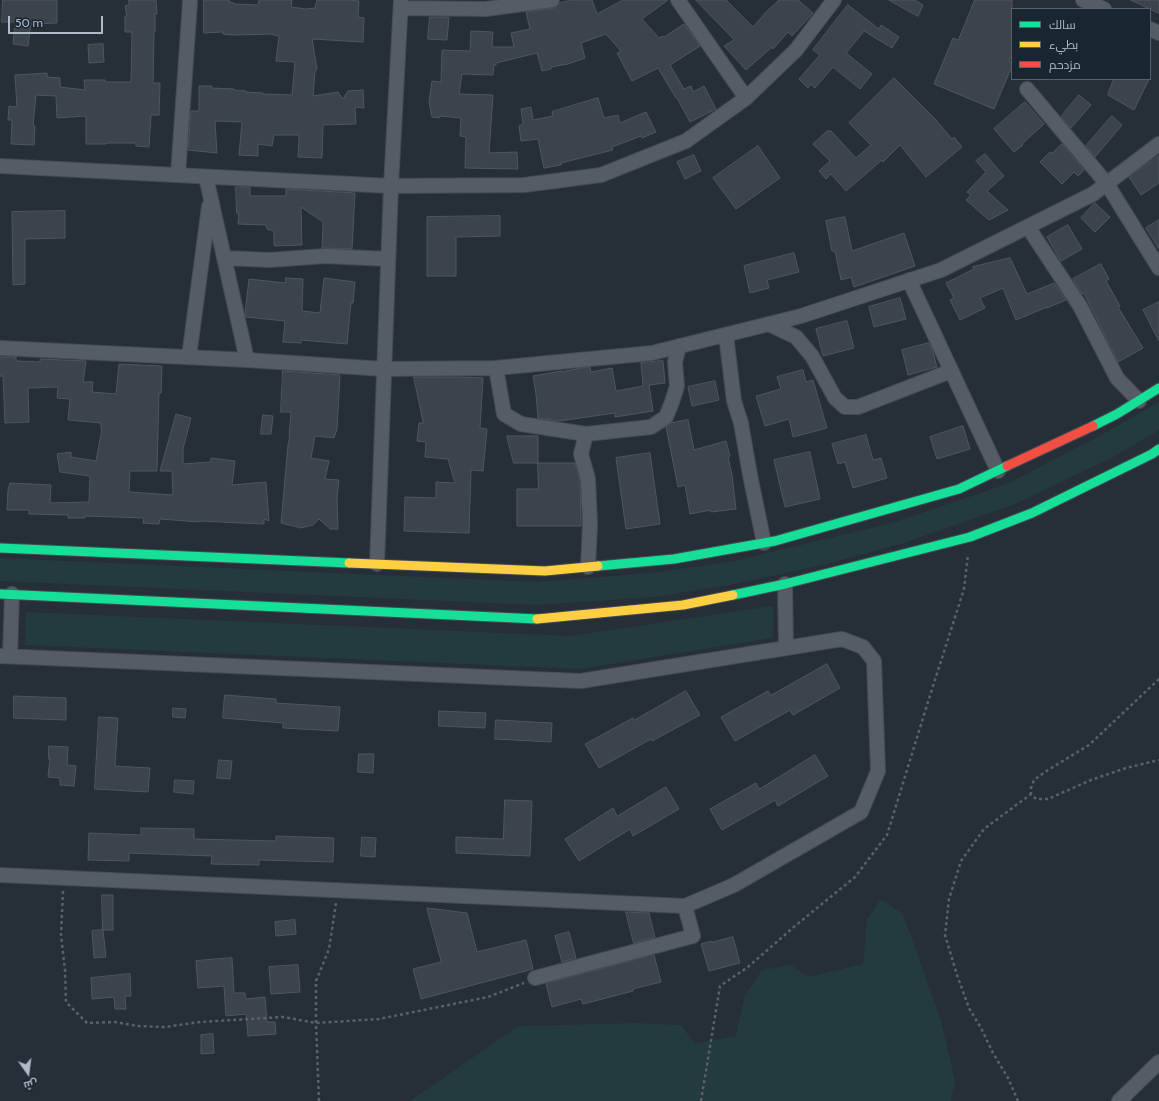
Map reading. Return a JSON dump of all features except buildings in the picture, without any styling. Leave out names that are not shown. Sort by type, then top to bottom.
[{"type":"main road","points":[[0,548],[546,571],[674,559],[775,541],[959,489],[1117,414],[1159,388]]},
{"type":"main road","points":[[6,594],[536,619],[683,605],[785,584],[970,537],[1032,513],[1152,454],[1159,449]]},
{"type":"street","points":[[377,564],[391,186],[401,4],[486,9],[552,0]]},
{"type":"street","points":[[678,0],[746,98]]},
{"type":"street","points":[[0,166],[391,186],[524,185],[601,175],[686,141],[746,98],[796,50],[834,0]]},
{"type":"street","points":[[1085,0],[1102,8]]},
{"type":"street","points":[[178,176],[190,2]]},
{"type":"street","points":[[1027,88],[1107,184],[1159,268]]},
{"type":"street","points":[[0,348],[248,360],[384,369],[496,368],[652,353],[801,316],[941,270],[1093,194],[1159,144]]},
{"type":"street","points":[[206,177],[248,360]]},
{"type":"street","points":[[189,357],[210,195]]},
{"type":"street","points":[[1028,227],[1080,306],[1116,378],[1139,401]]},
{"type":"street","points":[[224,258],[270,260],[324,256],[388,259]]},
{"type":"street","points":[[909,280],[998,471]]},
{"type":"street","points":[[769,324],[796,337],[812,356],[835,398],[845,408],[858,407],[951,371]]},
{"type":"street","points":[[726,335],[734,400],[741,423],[764,543]]},
{"type":"street","points":[[496,368],[504,414],[521,424],[586,434],[652,426],[666,417],[676,386],[675,362],[679,346]]},
{"type":"street","points":[[586,434],[581,454],[588,479],[590,525],[588,567]]},
{"type":"street","points":[[785,584],[786,648]]},
{"type":"street","points":[[0,875],[685,906],[734,885],[861,812],[878,771],[874,662],[863,647],[842,639],[581,681],[5,656],[6,594]]},
{"type":"street","points":[[535,978],[693,936],[685,906]]},
{"type":"street","points":[[1119,1101],[1159,1062]]},
{"type":"path","points":[[1159,679],[1089,745],[1034,780],[1031,788],[1032,794],[1036,799],[1048,799],[1091,780],[1126,768],[1159,760]]},
{"type":"path","points":[[1018,1101],[1008,1078],[969,1008],[956,975],[945,935],[949,899],[961,861],[984,829],[1032,794]]},
{"type":"path","points":[[63,878],[61,935],[65,970],[66,1002],[87,1023],[115,1022],[137,1026],[165,1027],[200,1022],[283,1017],[316,1023],[379,1019],[488,998],[535,978]]},
{"type":"path","points":[[319,1101],[316,981],[329,950],[338,890]]},
{"type":"green space","points":[[1159,402],[1159,430],[1113,457],[1015,504],[901,544],[827,564],[735,584],[656,597],[536,605],[0,581],[0,558],[537,582],[652,573],[734,561],[892,523],[1007,484],[1103,434]]},
{"type":"green space","points":[[773,606],[773,638],[580,669],[25,645],[26,612],[570,636]]},
{"type":"green space","points":[[881,899],[903,914],[941,1020],[955,1081],[951,1101],[410,1101],[518,1026],[636,1023],[681,1025],[695,1044],[736,1036],[745,995],[762,970],[791,965],[808,977],[863,964],[867,919]]},
{"type":"traffic: fast","points":[[1093,426],[1117,414],[1159,388]]},
{"type":"traffic: fast","points":[[733,595],[785,584],[970,537],[1032,513],[1152,454],[1159,449]]},
{"type":"traffic: fast","points":[[598,566],[674,559],[775,541],[959,489],[1007,466]]},
{"type":"traffic: fast","points":[[0,548],[349,563]]},
{"type":"traffic: fast","points":[[0,594],[537,619]]},
{"type":"traffic: slow","points":[[349,563],[545,571],[598,566]]},
{"type":"traffic: slow","points":[[537,619],[683,605],[733,595]]},
{"type":"traffic: jam","points":[[1007,466],[1093,426]]}]
